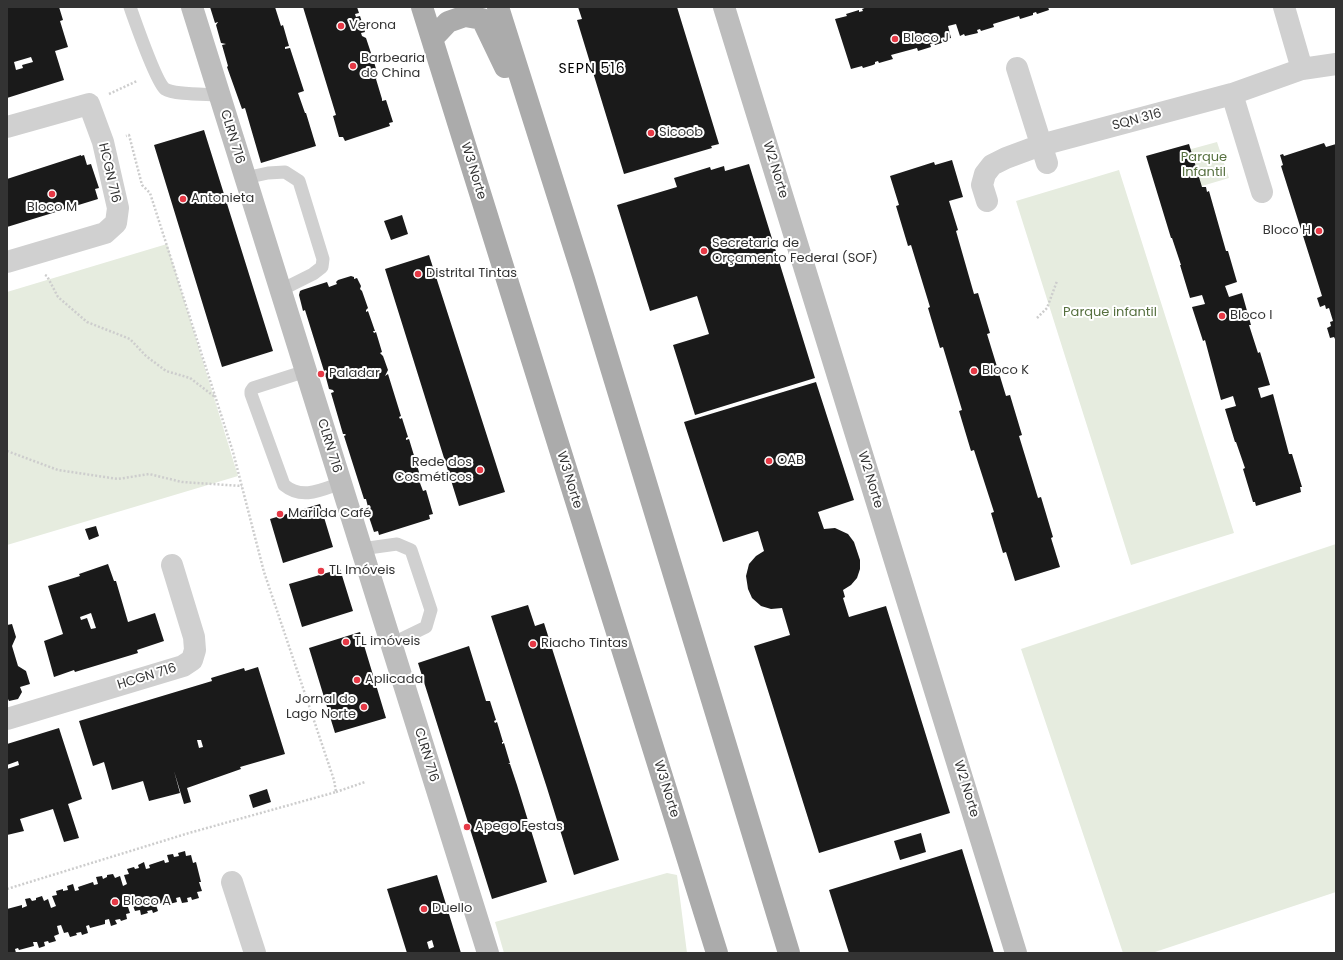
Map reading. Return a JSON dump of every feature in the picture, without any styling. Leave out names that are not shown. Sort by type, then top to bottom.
[{"type":"main road","name":"W3 Norte","points":[[422,7],[717,953]]},
{"type":"main road","points":[[498,7],[584,279],[789,953]]},
{"type":"main road","points":[[432,39],[448,22],[465,16],[482,19],[539,134]]},
{"type":"street","name":"CLRN 716","points":[[192,7],[488,953]]},
{"type":"street","name":"W2 Norte","points":[[724,7],[1016,953]]},
{"type":"street","points":[[1284,7],[1302,69]]},
{"type":"street","name":"SQN 316","points":[[987,202],[982,184],[985,174],[992,165],[1044,154],[1232,94],[1302,69],[1336,64]]},
{"type":"street","points":[[1017,68],[1044,154]]},
{"type":"street","points":[[1232,94],[1262,192]]},
{"type":"street","points":[[7,127],[89,104]]},
{"type":"street","name":"HCGN 716","points":[[10,262],[105,233],[116,223],[118,208],[103,142],[89,104]]},
{"type":"street","name":"HCGN 716","points":[[7,719],[183,666],[192,660],[195,650],[194,637],[172,565]]},
{"type":"street","points":[[232,882],[255,953]]},
{"type":"lane","points":[[130,7],[155,73],[164,88],[174,93],[219,95]]},
{"type":"lane","points":[[245,178],[268,173],[285,172],[299,181],[323,259],[322,267],[313,274],[280,290]]},
{"type":"lane","points":[[306,371],[253,388],[251,394],[284,485],[299,493],[317,492],[341,483]]},
{"type":"lane","points":[[361,549],[397,544],[411,550],[431,610],[426,627],[391,644]]},
{"type":"path","points":[[89,104],[155,73]]},
{"type":"path","points":[[103,142],[129,135],[142,185],[150,193],[233,452],[264,572],[331,772],[336,792]]},
{"type":"path","points":[[10,262],[47,276],[58,297],[86,322],[130,339],[146,356],[166,371],[190,378],[215,398]]},
{"type":"path","points":[[1037,318],[1047,308],[1057,281]]},
{"type":"path","points":[[7,451],[58,470],[118,479],[150,474],[182,482],[242,486]]},
{"type":"path","points":[[7,889],[189,833],[336,792],[365,782]]},
{"type":"green space","name":"Parque Infantil","points":[[1217,142],[1229,178],[1185,191],[1173,154]]},
{"type":"green space","name":"Parque infantil","points":[[1119,170],[1234,533],[1131,565],[1016,201]]},
{"type":"green space","points":[[167,244],[238,476],[7,545],[7,292]]},
{"type":"green space","points":[[1336,544],[1336,892],[1152,953],[1123,953],[1021,649]]},
{"type":"green space","points":[[667,873],[677,875],[687,953],[504,953],[495,922]]},
{"type":"building","points":[[7,7],[59,7],[63,20],[60,21],[68,47],[55,51],[64,80],[7,98]],"holes":[[[31,57],[33,62],[22,65],[23,68],[16,70],[14,62]]]},
{"type":"building","points":[[210,7],[275,7],[281,26],[283,25],[289,46],[285,47],[285,49],[290,48],[304,91],[298,93],[316,146],[261,163],[245,108],[242,109],[227,67],[222,45],[226,44],[221,43],[216,25],[218,22],[215,23]]},
{"type":"building","points":[[303,7],[357,7],[359,13],[355,14],[356,17],[360,16],[365,32],[361,33],[362,36],[366,38],[371,53],[368,56],[373,59],[378,75],[376,79],[382,101],[386,100],[393,122],[389,123],[390,126],[345,141],[343,137],[339,137],[333,116],[336,115]]},
{"type":"building","points":[[578,7],[677,7],[719,144],[711,146],[712,148],[624,174],[577,20],[582,19]]},
{"type":"building","name":"Bloco J","points":[[867,7],[1048,7],[1049,10],[1037,14],[1036,12],[1033,13],[1033,15],[1020,19],[1019,16],[993,24],[994,27],[981,31],[980,29],[977,30],[978,33],[965,36],[964,34],[960,36],[956,24],[948,26],[951,38],[947,39],[948,41],[935,45],[934,43],[930,44],[931,47],[918,51],[917,48],[891,55],[893,59],[879,63],[878,61],[873,65],[863,68],[862,66],[851,69],[835,19],[847,16],[846,14],[859,10],[859,12],[863,11],[862,9]]},
{"type":"building","points":[[204,130],[273,351],[222,367],[154,145]]},
{"type":"building","name":"Bloco H","points":[[1324,143],[1326,147],[1336,144],[1336,341],[1334,337],[1330,338],[1327,328],[1331,326],[1330,322],[1333,321],[1329,308],[1326,309],[1325,305],[1320,307],[1317,298],[1322,296],[1281,166],[1283,165],[1280,155],[1283,154],[1284,156]]},
{"type":"building","name":"Bloco I","points":[[1189,144],[1202,187],[1206,187],[1207,192],[1209,191],[1226,251],[1228,251],[1237,282],[1225,286],[1229,297],[1242,293],[1251,325],[1249,325],[1258,353],[1260,352],[1270,385],[1258,388],[1261,398],[1273,394],[1289,454],[1292,454],[1302,487],[1300,487],[1301,492],[1256,506],[1255,502],[1253,502],[1243,469],[1245,468],[1225,409],[1236,406],[1233,396],[1221,400],[1205,340],[1203,341],[1192,307],[1205,304],[1202,295],[1190,298],[1146,156]]},
{"type":"building","name":"Bloco M","points":[[84,155],[87,165],[91,164],[99,188],[95,189],[98,199],[7,227],[7,179]]},
{"type":"building","name":"Bloco K","points":[[952,160],[963,197],[949,201],[958,230],[956,231],[974,294],[978,293],[990,333],[987,334],[1006,396],[1010,395],[1022,435],[1019,436],[1038,498],[1041,497],[1060,567],[1015,581],[1006,552],[1003,553],[991,513],[994,512],[974,450],[971,451],[959,411],[962,410],[943,347],[940,348],[928,308],[930,307],[911,245],[908,246],[896,206],[899,205],[890,176],[934,162],[935,165]]},
{"type":"building","name":"Secretaria de Orçamento Federal (SOF)","points":[[749,164],[815,378],[695,415],[673,345],[709,334],[697,296],[650,311],[617,205],[677,187],[674,178],[710,167],[711,170],[724,166],[725,171]]},
{"type":"building","points":[[402,215],[408,234],[391,240],[384,221]]},
{"type":"building","points":[[429,255],[505,492],[459,506],[385,269]]},
{"type":"building","points":[[351,276],[354,277],[354,279],[357,278],[361,286],[360,289],[368,308],[366,312],[368,311],[375,331],[373,331],[374,333],[376,332],[382,352],[380,353],[383,356],[388,370],[385,376],[388,374],[401,416],[399,417],[400,419],[402,418],[408,437],[406,440],[409,439],[422,482],[420,483],[423,491],[426,490],[433,514],[429,515],[430,519],[379,535],[378,531],[374,532],[366,508],[368,507],[366,499],[364,499],[344,436],[346,435],[343,434],[331,393],[334,392],[333,390],[329,389],[325,374],[327,372],[326,370],[324,371],[299,295],[300,291],[302,290],[327,282],[329,287],[337,284],[336,282],[338,280]]},
{"type":"building","points":[[816,382],[854,500],[818,512],[824,529],[835,528],[848,534],[854,542],[860,560],[860,569],[857,578],[851,585],[843,590],[845,597],[843,598],[849,617],[886,606],[950,813],[819,853],[754,646],[790,635],[782,608],[771,609],[761,606],[752,598],[748,589],[746,576],[749,564],[756,556],[764,551],[758,531],[723,542],[684,422]]},
{"type":"building","points":[[320,504],[333,547],[283,563],[270,519]]},
{"type":"building","points":[[96,526],[99,536],[89,540],[85,529]]},
{"type":"building","points":[[108,564],[114,581],[116,581],[128,622],[155,613],[164,641],[137,650],[138,653],[75,672],[74,670],[54,677],[44,641],[63,634],[48,586],[80,576],[79,574]],"holes":[[[91,613],[96,628],[91,629],[87,618],[81,620],[80,617]]]},
{"type":"building","points":[[340,569],[353,611],[302,627],[289,584]]},
{"type":"building","points":[[528,605],[535,626],[544,623],[619,860],[574,875],[491,616]]},
{"type":"building","points":[[12,624],[16,637],[12,646],[18,666],[26,671],[30,684],[20,687],[22,692],[18,699],[9,701],[7,699],[7,625]]},
{"type":"building","points":[[360,632],[386,718],[335,733],[309,648]]},
{"type":"building","points":[[469,646],[486,701],[490,701],[496,720],[494,721],[495,723],[497,722],[503,742],[502,744],[504,743],[510,763],[508,764],[510,764],[517,785],[547,882],[492,899],[418,663]]},
{"type":"building","points":[[258,667],[285,754],[240,767],[241,769],[187,788],[191,802],[184,804],[174,771],[180,793],[149,801],[143,781],[112,790],[104,762],[93,766],[79,721],[212,681],[211,678],[244,668],[245,671]],"holes":[[[197,740],[201,740],[203,747],[199,748]]]},
{"type":"building","points":[[59,728],[82,799],[68,804],[79,838],[64,842],[53,809],[20,819],[24,831],[7,835],[7,769],[19,765],[18,761],[7,765],[7,744]]},
{"type":"building","points":[[267,789],[271,802],[253,808],[249,795]]},
{"type":"building","points":[[921,833],[926,852],[900,860],[894,841]]},
{"type":"building","points":[[962,849],[994,953],[849,953],[829,890]]},
{"type":"building","name":"Bloco A","points":[[185,851],[186,856],[191,855],[193,863],[196,862],[202,891],[197,892],[199,898],[192,900],[191,897],[187,898],[188,902],[182,903],[180,897],[176,898],[177,902],[162,906],[161,903],[156,905],[158,911],[153,913],[152,910],[147,911],[148,913],[141,915],[140,910],[135,911],[132,903],[127,904],[130,913],[126,914],[127,919],[121,921],[120,919],[115,920],[117,924],[111,926],[109,919],[105,920],[105,924],[90,928],[89,925],[86,926],[88,933],[82,935],[81,932],[76,933],[77,935],[70,937],[68,932],[64,933],[61,925],[57,926],[59,934],[54,936],[56,941],[49,943],[48,941],[44,942],[45,946],[39,948],[37,942],[33,942],[34,946],[19,950],[18,948],[15,949],[16,953],[7,953],[7,909],[22,905],[22,908],[27,906],[25,899],[30,898],[32,901],[42,896],[44,901],[48,899],[51,908],[56,906],[52,896],[57,895],[56,891],[63,889],[63,891],[68,890],[67,886],[73,884],[75,891],[79,890],[78,887],[93,882],[94,885],[98,884],[96,877],[102,876],[103,879],[107,877],[107,875],[113,874],[115,878],[120,876],[123,886],[127,884],[124,875],[129,874],[127,869],[134,867],[135,869],[139,868],[138,865],[144,862],[146,869],[150,868],[149,865],[164,860],[165,863],[169,862],[167,855],[173,854],[174,857],[179,856],[178,853]]},
{"type":"building","points":[[437,875],[461,953],[407,953],[387,889]],"holes":[[[432,940],[434,947],[429,949],[427,942]]]},
{"type":"place","name":"Verona","points":[[341,26]]},
{"type":"place","name":"Bloco J","points":[[895,39]]},
{"type":"place","name":"Barbearia do China","points":[[353,66]]},
{"type":"place","name":"Sicoob","points":[[651,133]]},
{"type":"place","name":"Bloco M","points":[[52,194]]},
{"type":"place","name":"Antonieta","points":[[183,199]]},
{"type":"place","name":"Bloco H","points":[[1319,231]]},
{"type":"place","name":"Secretaria de Orçamento Federal (SOF)","points":[[704,251]]},
{"type":"place","name":"Distrital Tintas","points":[[418,274]]},
{"type":"place","name":"Bloco I","points":[[1222,316]]},
{"type":"place","name":"Bloco K","points":[[974,371]]},
{"type":"place","name":"Paladar","points":[[321,374]]},
{"type":"place","name":"OAB","points":[[769,461]]},
{"type":"place","name":"Rede dos Cosméticos","points":[[480,470]]},
{"type":"place","name":"Marilda Café","points":[[280,514]]},
{"type":"place","name":"TL Imóveis","points":[[321,571]]},
{"type":"place","name":"TL imóveis","points":[[346,642]]},
{"type":"place","name":"Riacho Tintas","points":[[533,644]]},
{"type":"place","name":"Aplicada","points":[[357,680]]},
{"type":"place","name":"Jornal do Lago Norte","points":[[364,707]]},
{"type":"place","name":"Apego Festas","points":[[467,827]]},
{"type":"place","name":"Bloco A","points":[[115,902]]},
{"type":"place","name":"Duello","points":[[424,909]]},
{"type":"district","name":"SEPN 516","points":[[592,69]]}]
